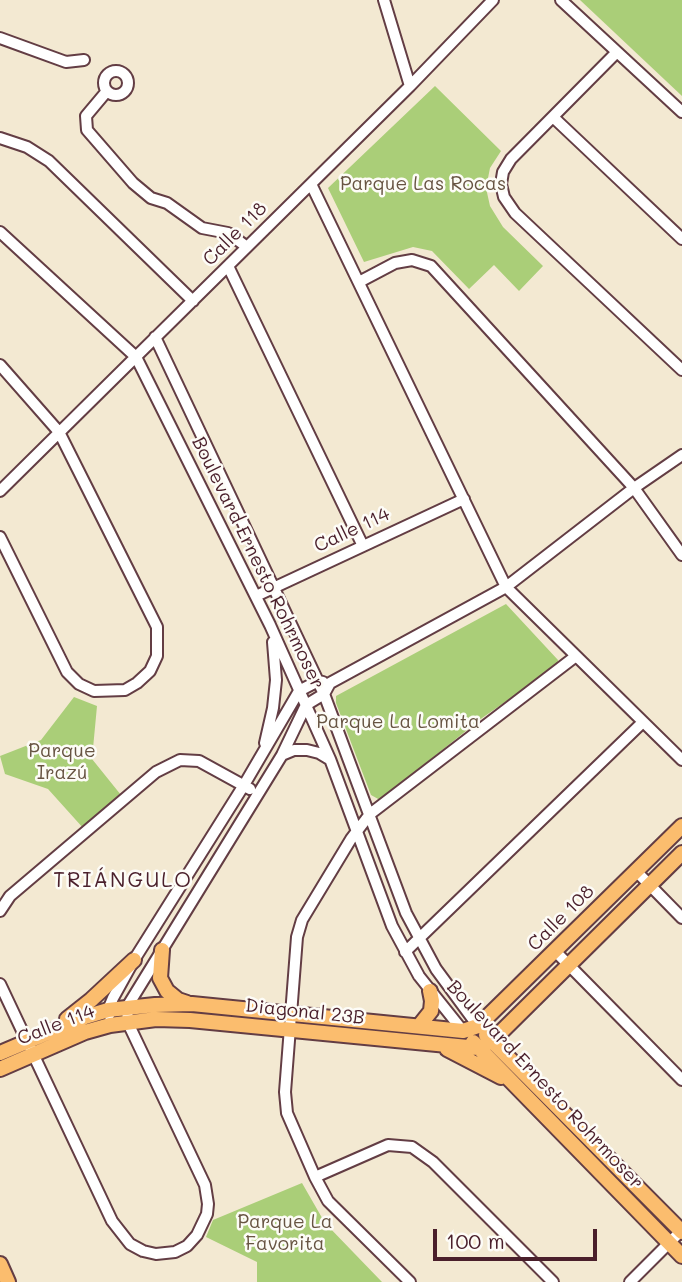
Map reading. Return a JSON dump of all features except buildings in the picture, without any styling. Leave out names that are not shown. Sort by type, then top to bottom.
[{"type":"main road","name":"Calle 108","points":[[463,1031],[478,1026],[682,826]]},
{"type":"main road","name":"Calle 108","points":[[485,1045],[682,853]]},
{"type":"main road","points":[[162,950],[160,978],[167,991],[178,1000],[192,1004]]},
{"type":"main road","points":[[43,1034],[91,1000],[134,960]]},
{"type":"main road","points":[[419,1026],[430,1010],[430,991]]},
{"type":"main road","name":"Diagonal 23B","points":[[127,1007],[192,1004],[463,1031]]},
{"type":"main road","name":"Calle 114","points":[[0,1054],[85,1032],[127,1007]]},
{"type":"main road","name":"Calle 114","points":[[0,1069],[43,1034],[109,1017],[128,1023]]},
{"type":"main road","name":"Diagonal 23B","points":[[128,1023],[156,1019],[190,1020],[437,1044],[485,1045]]},
{"type":"main road","name":"Boulevard Ernesto Rohrmoser","points":[[478,1026],[485,1045],[514,1085],[682,1256]]},
{"type":"main road","name":"Boulevard Ernesto Rohrmoser","points":[[463,1031],[485,1045],[682,1231]]},
{"type":"main road","points":[[437,1044],[514,1085]]},
{"type":"main road","points":[[0,1264],[8,1282]]},
{"type":"street","points":[[384,0],[410,86]]},
{"type":"street","name":"Calle 118","points":[[0,490],[410,86],[493,0]]},
{"type":"street","points":[[561,0],[682,112]]},
{"type":"street","points":[[0,38],[66,62],[84,60]]},
{"type":"street","points":[[617,52],[511,159],[503,172],[501,184],[504,198],[515,213],[682,370]]},
{"type":"street","points":[[107,91],[86,116],[85,126],[133,183],[151,198],[167,203],[202,228],[228,233],[247,247]]},
{"type":"street","points":[[553,117],[682,239]]},
{"type":"street","points":[[0,138],[27,147],[49,161],[193,301]]},
{"type":"street","points":[[310,184],[506,587],[682,760]]},
{"type":"street","points":[[0,232],[136,357]]},
{"type":"street","points":[[359,282],[395,263],[412,260],[431,266],[634,488],[682,555]]},
{"type":"street","points":[[228,266],[363,546]]},
{"type":"street","name":"Boulevard Ernesto Rohrmoser","points":[[155,337],[274,589],[324,686],[402,902],[419,939],[436,970],[478,1026]]},
{"type":"street","name":"Boulevard Ernesto Rohrmoser","points":[[136,357],[271,625],[330,759],[378,892],[405,951],[430,991],[463,1031]]},
{"type":"street","points":[[0,365],[59,432],[157,627],[157,656],[150,671],[125,690],[94,691],[79,684],[67,672],[0,537]]},
{"type":"street","points":[[109,1017],[134,960],[244,785],[299,691],[324,686],[506,587],[634,488],[682,455]]},
{"type":"street","name":"Calle 114","points":[[256,596],[464,499]]},
{"type":"street","points":[[258,762],[267,736],[276,681],[271,625]]},
{"type":"street","points":[[410,1282],[328,1201],[287,1113],[285,1093],[297,937],[302,919],[370,814],[576,656]]},
{"type":"street","points":[[0,984],[111,1221],[130,1244],[143,1251],[156,1254],[175,1252],[187,1246],[205,1223],[208,1204],[205,1185],[128,1023],[127,1007],[282,755],[306,705],[324,686]]},
{"type":"street","points":[[405,951],[643,722]]},
{"type":"street","points":[[282,755],[294,750],[307,750],[330,759]]},
{"type":"street","points":[[0,911],[10,896],[156,772],[180,760],[200,761],[258,794]]},
{"type":"street","points":[[636,871],[682,918]]},
{"type":"street","points":[[555,951],[682,1080]]},
{"type":"street","points":[[315,1177],[388,1145],[412,1147],[433,1162],[553,1282]]},
{"type":"street","points":[[630,1282],[682,1231]]},
{"type":"green space","points":[[580,0],[682,0],[682,96]]},
{"type":"green space","name":"Parque Las Rocas","points":[[435,86],[501,151],[490,168],[486,188],[490,206],[503,227],[543,266],[519,291],[494,265],[469,289],[432,251],[413,247],[364,262],[328,188]]},
{"type":"green space","name":"Parque La Lomita","points":[[506,604],[558,660],[557,666],[482,718],[380,800],[371,795],[336,703],[336,696]]},
{"type":"green space","name":"Parque Irazú","points":[[74,697],[97,706],[92,759],[121,795],[84,829],[48,789],[5,774],[0,756],[41,740]]},
{"type":"green space","name":"Parque La Favorita","points":[[302,1183],[325,1223],[382,1282],[257,1282],[257,1262],[206,1237],[213,1220]]},
{"type":"district","name":"TRIÁNGULO","points":[[123,881]]}]
